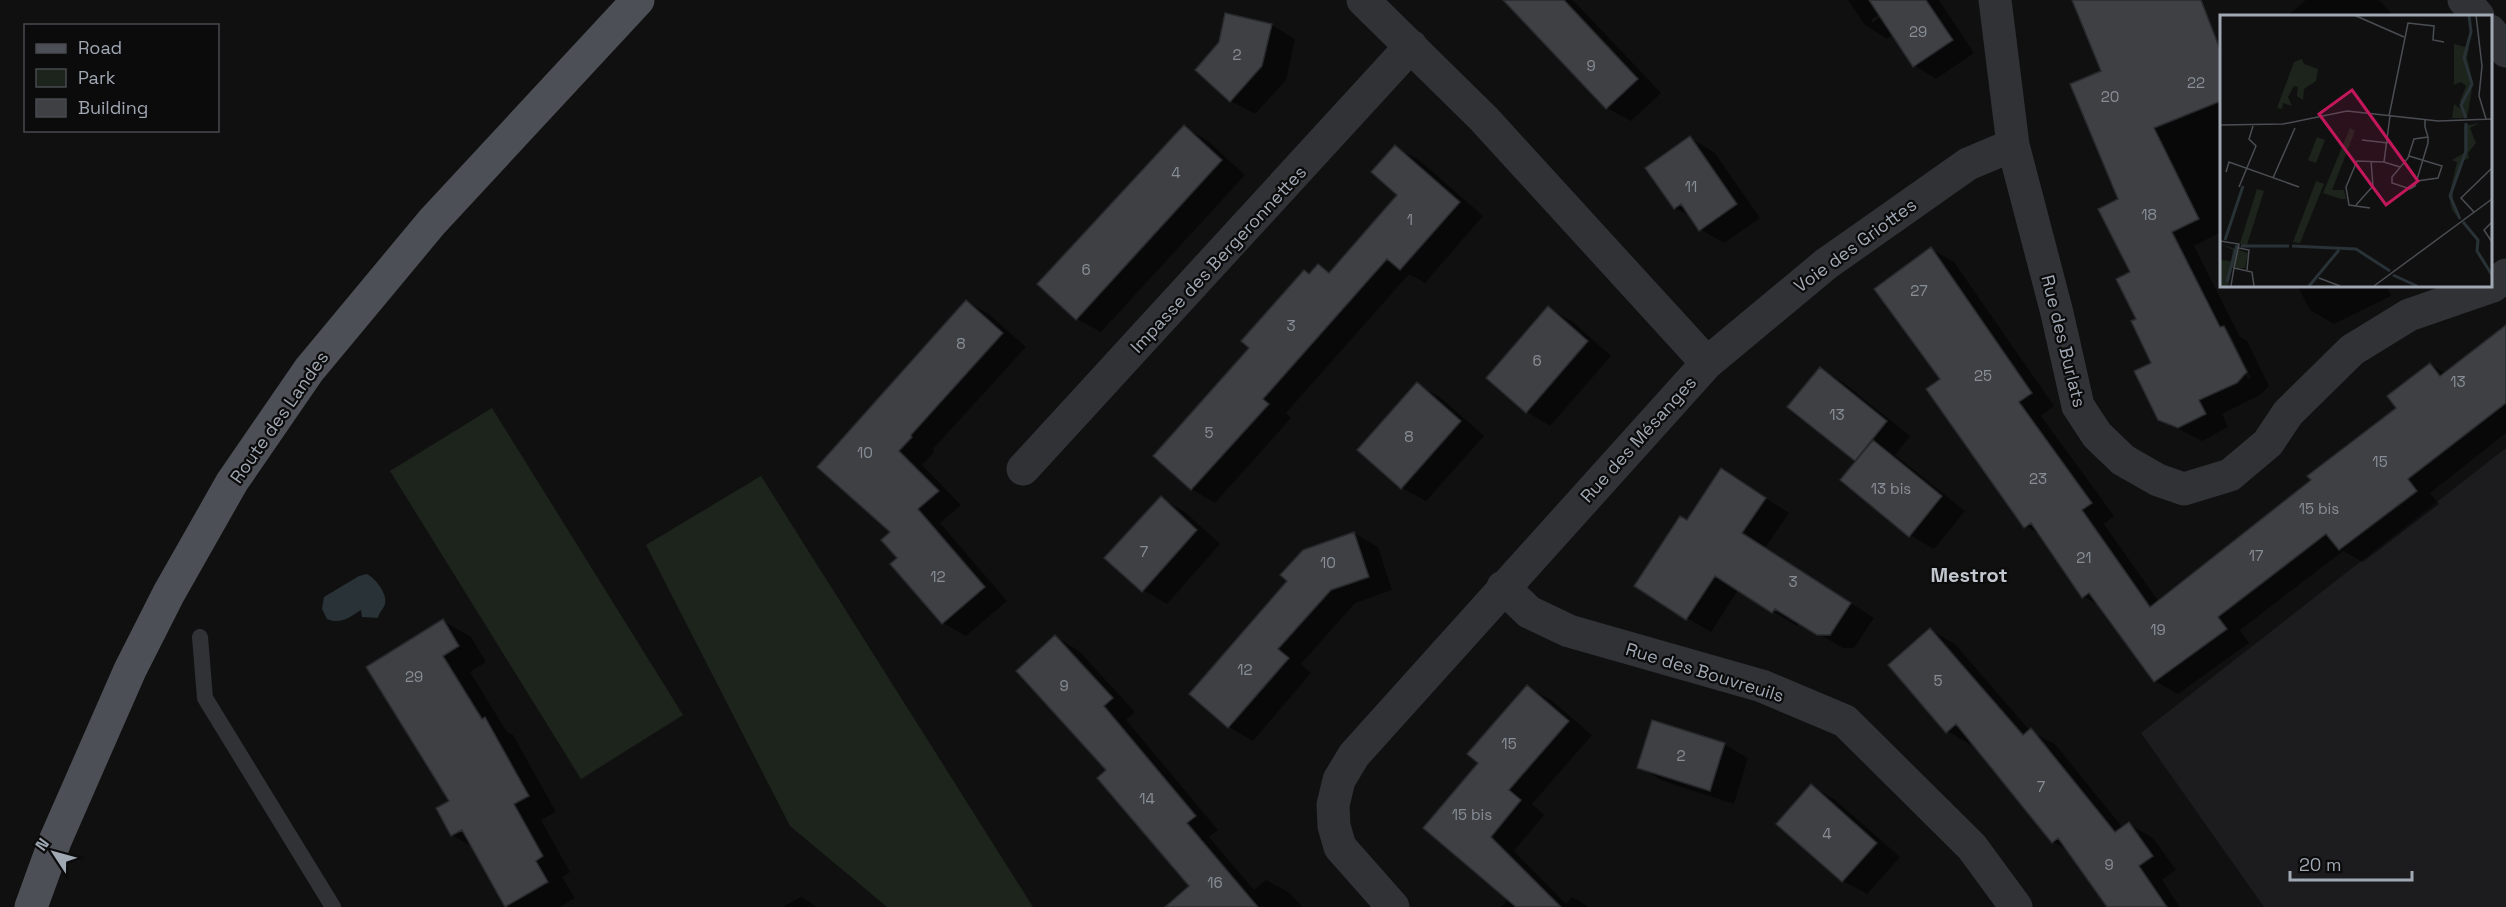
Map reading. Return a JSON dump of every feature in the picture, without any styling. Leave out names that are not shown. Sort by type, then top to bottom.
[{"type":"main road","name":"Route des Landes","points":[[31,907],[55,841],[130,670],[168,593],[232,482],[309,370],[432,222],[638,0]]},
{"type":"street","name":"Rue des Mésanges","points":[[1363,0],[1484,119],[1707,363],[1354,754],[1339,780],[1334,806],[1334,826],[1340,847],[1393,907]]},
{"type":"street","name":"Rue des Burlats","points":[[1995,0],[2013,145],[2057,313],[2078,406],[2097,435],[2123,460],[2158,480],[2184,489],[2230,475],[2268,443],[2288,413],[2352,350],[2409,315],[2493,286],[2506,275]]},
{"type":"street","points":[[2464,0],[2477,15]]},
{"type":"street","points":[[2491,28],[2506,15]]},
{"type":"street","points":[[2491,30],[2506,51]]},
{"type":"street","name":"Impasse des Bergeronnettes","points":[[1023,470],[1411,46]]},
{"type":"street","name":"Voie des Griottes","points":[[1707,363],[1826,264],[1968,164],[2013,145]]},
{"type":"street","name":"Rue des Bouvreuils","points":[[1503,587],[1530,612],[1569,631],[1762,686],[1845,721],[1972,847],[2016,907]]},
{"type":"lane","points":[[200,637],[206,698],[333,907]]},
{"type":"shaded area","points":[[2506,448],[2506,907],[2264,907],[2141,733]]},
{"type":"shaded area","points":[[367,574],[374,579],[385,596],[385,604],[378,618],[362,617],[361,610],[341,621],[327,619],[322,609],[324,597],[359,576]]},
{"type":"green space","points":[[492,408],[683,715],[581,779],[390,471]]},
{"type":"green space","points":[[761,476],[1033,907],[887,907],[790,826],[646,545]]},
{"type":"building","points":[[1503,0],[1564,0],[1638,79],[1606,109]]},
{"type":"building","points":[[1869,0],[1926,0],[1953,40],[1913,67]]},
{"type":"building","points":[[2072,0],[2201,0],[2220,49],[2220,101],[2154,128],[2199,219],[2172,232],[2220,327],[2224,326],[2247,372],[2237,383],[2199,400],[2206,414],[2178,428],[2158,420],[2134,371],[2151,363],[2131,321],[2136,319],[2116,279],[2130,272],[2098,209],[2118,199],[2070,84],[2101,71]]},
{"type":"building","points":[[1225,13],[1272,24],[1262,66],[1230,102],[1195,70],[1219,42]]},
{"type":"building","points":[[1184,125],[1222,160],[1076,320],[1037,284]]},
{"type":"building","points":[[1690,136],[1737,204],[1699,231],[1681,204],[1674,209],[1645,168]]},
{"type":"building","points":[[1395,145],[1460,202],[1400,270],[1387,259],[1263,399],[1269,404],[1191,490],[1153,456],[1249,348],[1241,341],[1304,270],[1309,274],[1318,264],[1329,273],[1397,195],[1371,172]]},
{"type":"building","points":[[1931,247],[2032,393],[2019,402],[2092,503],[2082,510],[2150,607],[2311,480],[2307,476],[2396,408],[2387,396],[2430,363],[2440,376],[2506,325],[2506,403],[2408,479],[2417,491],[2339,550],[2326,534],[2218,617],[2227,629],[2154,682],[2089,593],[2082,598],[2031,523],[2024,528],[1926,389],[1940,379],[1874,289]]},
{"type":"building","points":[[966,300],[1003,333],[899,451],[939,491],[918,509],[985,587],[942,624],[890,564],[897,558],[881,540],[890,532],[817,467]]},
{"type":"building","points":[[1548,306],[1588,341],[1526,413],[1486,378]]},
{"type":"building","points":[[1820,367],[1887,421],[1855,461],[1787,407]]},
{"type":"building","points":[[1417,382],[1461,421],[1401,489],[1357,450]]},
{"type":"building","points":[[1873,440],[1942,496],[1909,537],[1840,480]]},
{"type":"building","points":[[1721,468],[1766,498],[1742,533],[1851,603],[1830,635],[1817,635],[1775,609],[1772,613],[1715,576],[1686,620],[1634,586],[1680,516],[1687,520]]},
{"type":"building","points":[[1161,496],[1197,530],[1142,592],[1104,558]]},
{"type":"building","points":[[1354,532],[1369,577],[1331,590],[1278,649],[1289,658],[1228,728],[1189,694],[1287,581],[1280,575],[1303,550]]},
{"type":"building","points":[[443,619],[459,646],[443,656],[482,719],[485,717],[529,796],[514,804],[543,856],[536,861],[548,882],[505,907],[462,830],[451,836],[436,808],[449,801],[366,667]]},
{"type":"building","points":[[1930,628],[2023,735],[2031,728],[2115,832],[2129,822],[2153,856],[2139,866],[2167,907],[2107,907],[2058,838],[2052,843],[1956,724],[1946,733],[1888,665]]},
{"type":"building","points":[[1055,635],[1113,698],[1104,706],[1196,816],[1187,823],[1258,907],[1165,907],[1189,886],[1097,778],[1106,770],[1016,671]]},
{"type":"building","points":[[1527,685],[1569,721],[1509,790],[1521,800],[1491,837],[1561,907],[1516,907],[1423,828],[1478,763],[1467,754]]},
{"type":"building","points":[[1652,720],[1725,743],[1710,791],[1637,768]]},
{"type":"building","points":[[1811,784],[1877,843],[1842,882],[1776,824]]},
{"type":"district","name":"Mestrot","points":[[1969,575]]}]
